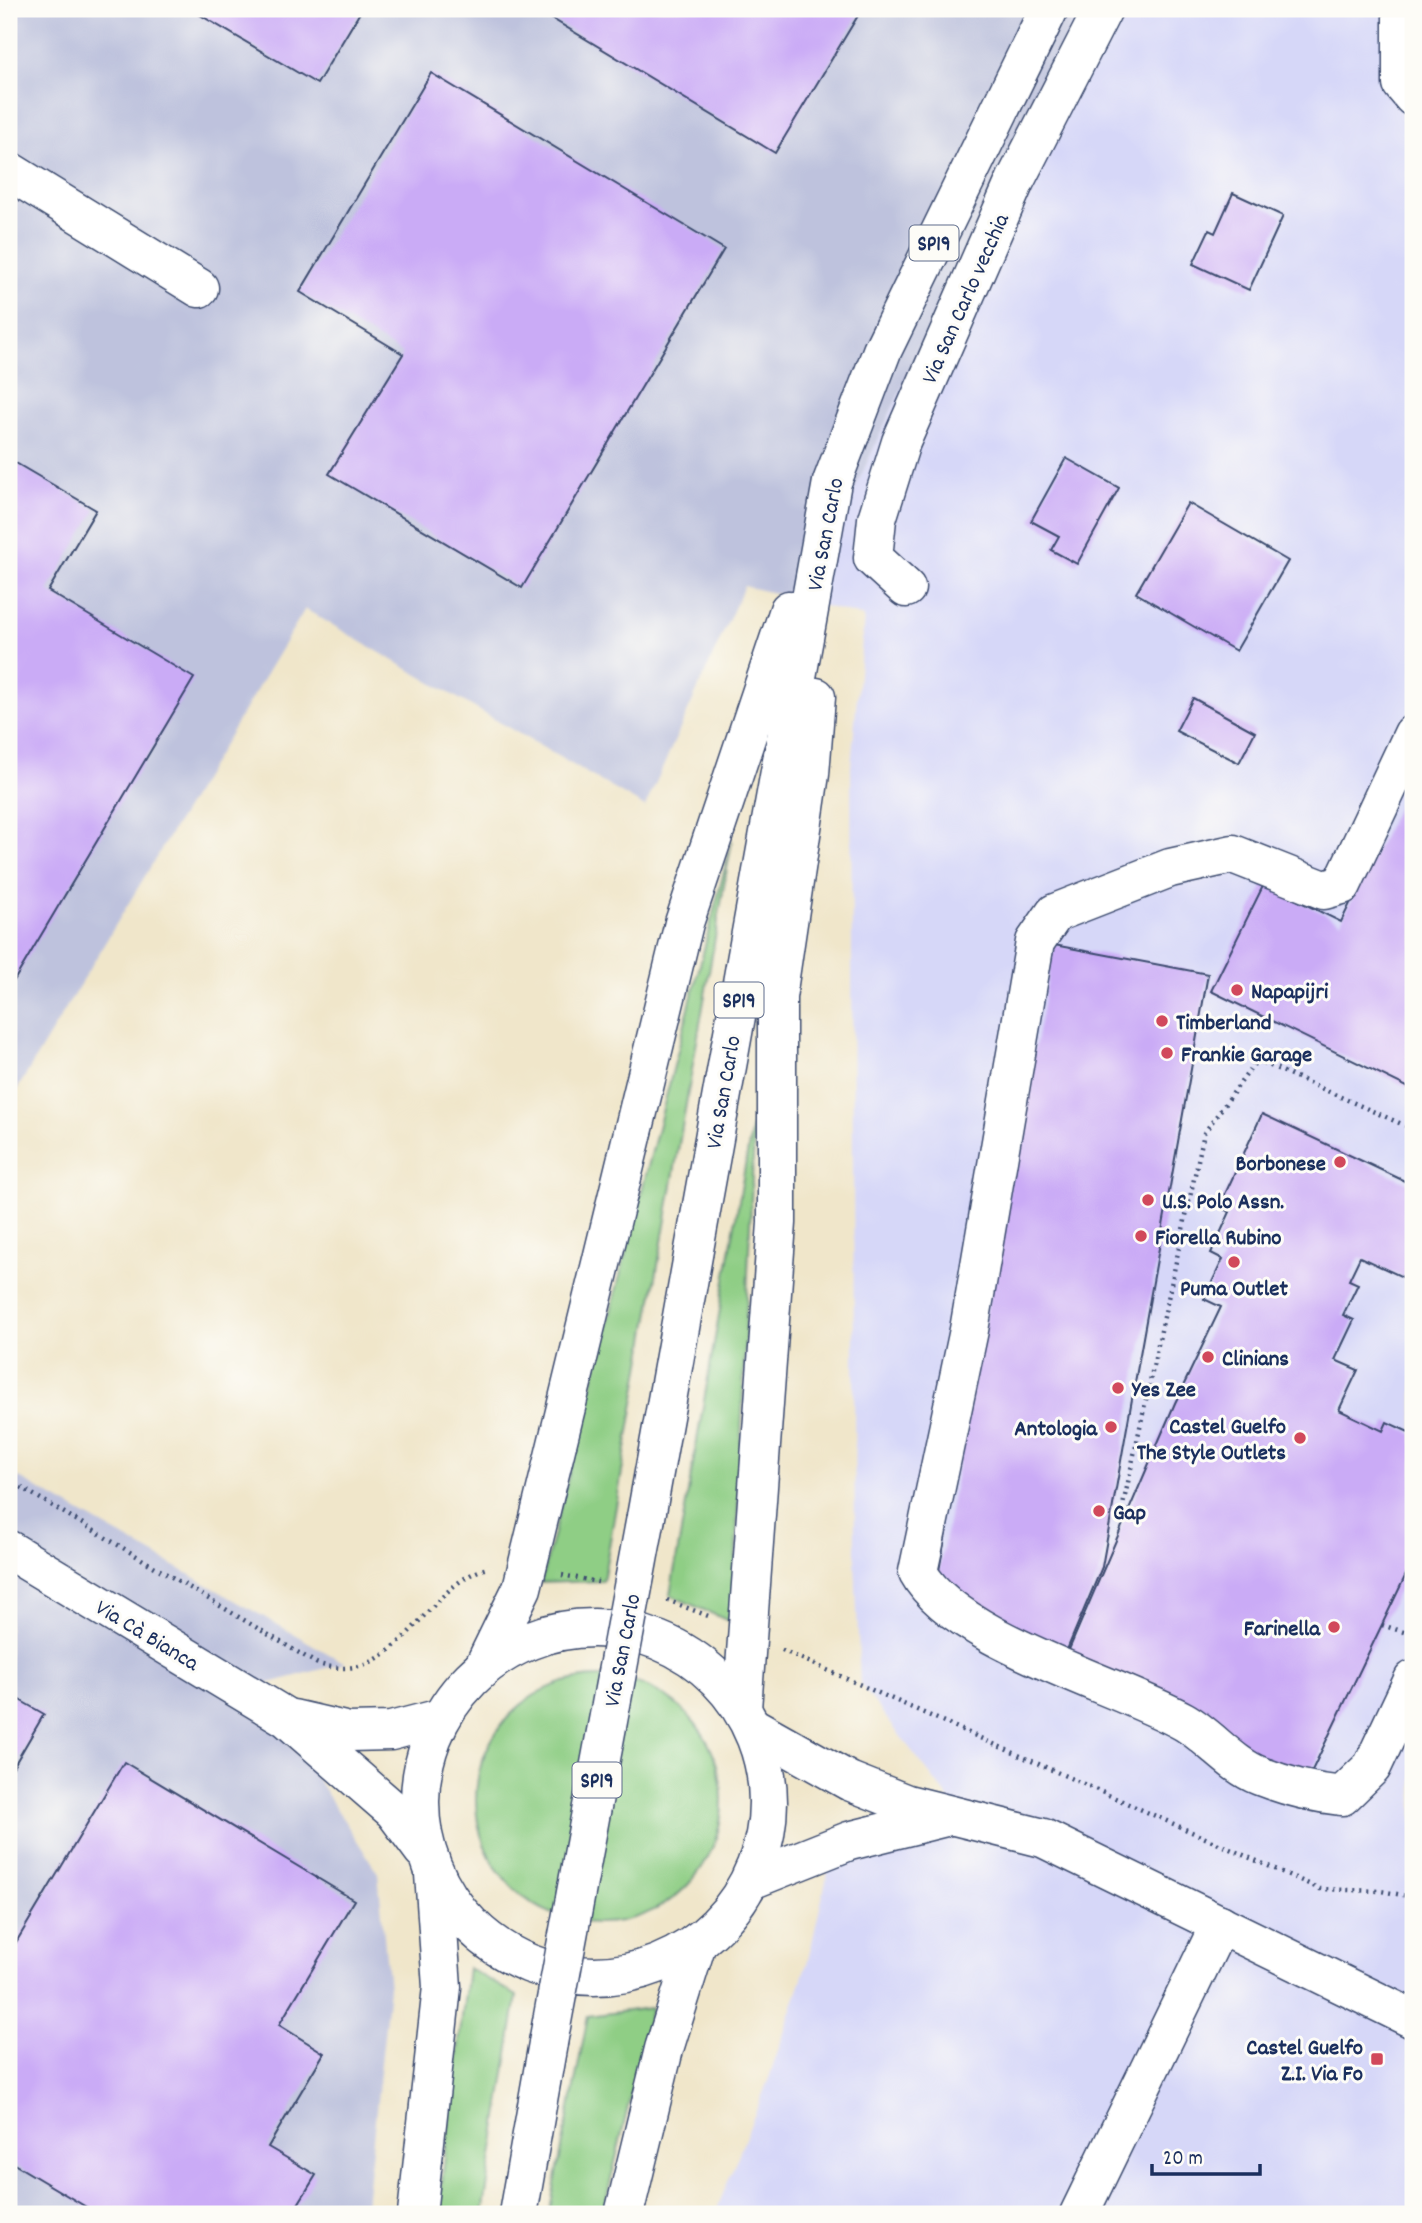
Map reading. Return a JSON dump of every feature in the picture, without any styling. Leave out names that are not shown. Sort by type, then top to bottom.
[{"type":"main road","name":"Via San Carlo","points":[[518,2214],[832,482],[882,351],[1049,9]]},
{"type":"main road","name":"Via San Carlo vecchia","points":[[906,588],[873,558],[877,519],[901,442],[1015,181],[1103,9]]},
{"type":"main road","points":[[1402,9],[1402,84],[1413,97]]},
{"type":"main road","points":[[9,171],[199,288]]},
{"type":"main road","points":[[484,1666],[522,1588],[684,923],[832,482]]},
{"type":"main road","points":[[747,1718],[776,1223],[777,998],[810,774],[832,482]]},
{"type":"main road","points":[[1413,734],[1342,885],[1324,890],[1233,854],[1170,868],[1055,914],[1035,943],[969,1330],[918,1572],[926,1587],[958,1614],[1063,1669],[1184,1721],[1256,1775],[1303,1792],[1342,1796],[1372,1767],[1413,1680]]},
{"type":"main road","name":"Via Cà Bianca","points":[[9,1550],[287,1717],[394,1811],[430,1864]]},
{"type":"main road","points":[[417,2214],[442,1987],[430,1864],[419,1820],[419,1784],[426,1750],[441,1718],[460,1689],[484,1666],[526,1641],[574,1629],[623,1630],[670,1645],[710,1672],[747,1718],[765,1763],[769,1803],[764,1843],[751,1880],[728,1915],[697,1943],[663,1963],[626,1974],[587,1977],[549,1971],[512,1957],[480,1935],[453,1907],[430,1864]]},
{"type":"main road","name":"Via Cà Bianca","points":[[287,1717],[349,1732],[391,1731],[441,1718]]},
{"type":"main road","points":[[747,1718],[849,1781],[907,1804],[1043,1838],[1413,2019]]},
{"type":"main road","points":[[751,1880],[849,1841],[952,1816]]},
{"type":"main road","points":[[1079,2214],[1220,1924]]},
{"type":"main road","points":[[624,2214],[664,2049],[697,1943]]},
{"type":"path","points":[[1128,1513],[1122,1510],[1205,1133],[1257,1060],[1413,1129]]},
{"type":"path","points":[[9,1480],[316,1663],[330,1668],[345,1669],[379,1659],[465,1578],[498,1565]]},
{"type":"path","points":[[1382,1625],[1413,1635]]},
{"type":"path","points":[[776,1647],[1320,1889],[1381,1891],[1413,1898]]},
{"type":"shaded area","points":[[9,9],[1078,9],[803,600],[744,586],[645,807],[305,609],[9,1103]]},
{"type":"shaded area","points":[[1078,9],[1413,9],[1413,2214],[715,2214],[769,2078],[808,1960],[829,1868],[950,1800],[860,1684],[855,1562],[851,766],[864,617],[803,600]]},
{"type":"shaded area","points":[[9,1472],[345,1663],[243,1690],[314,1774],[378,1873],[389,1988],[365,2214],[9,2214]]},
{"type":"green space","points":[[732,840],[603,1581],[541,1583]]},
{"type":"green space","points":[[755,1109],[733,1623],[670,1595]]},
{"type":"green space","points":[[599,1677],[623,1679],[646,1686],[686,1713],[713,1753],[720,1776],[720,1824],[713,1847],[686,1887],[646,1914],[623,1921],[599,1923],[575,1921],[552,1914],[512,1887],[485,1847],[478,1824],[476,1800],[478,1776],[485,1753],[512,1713],[552,1686],[575,1679]]},
{"type":"green space","points":[[468,1968],[517,1996],[483,2214],[438,2214]]},
{"type":"green space","points":[[651,2008],[603,2214],[549,2214],[588,2016]]},
{"type":"building","points":[[190,9],[362,9],[317,84]]},
{"type":"building","points":[[536,9],[862,9],[775,153]]},
{"type":"building","points":[[431,73],[724,249],[522,588],[329,474],[403,354],[300,292]]},
{"type":"building","points":[[1233,193],[1283,216],[1249,290],[1193,264],[1209,230],[1215,233]]},
{"type":"building","points":[[1066,458],[1119,488],[1077,564],[1051,550],[1059,536],[1031,521]]},
{"type":"building","points":[[9,459],[96,510],[48,591],[194,678],[9,989]]},
{"type":"building","points":[[1188,503],[1288,561],[1236,651],[1136,593]]},
{"type":"building","points":[[1193,698],[1255,732],[1239,763],[1176,731]]},
{"type":"building","points":[[1413,775],[1413,1090],[1211,991],[1264,884],[1341,922]]},
{"type":"building","points":[[1054,945],[1208,974],[1102,1567],[1064,1657],[936,1587]]},
{"type":"building","points":[[1262,1114],[1413,1185],[1413,1282],[1360,1257],[1349,1280],[1358,1284],[1343,1315],[1354,1320],[1335,1360],[1358,1370],[1339,1410],[1383,1431],[1387,1422],[1413,1434],[1413,1560],[1307,1781],[1065,1659],[1175,1403],[1221,1307],[1204,1299],[1223,1259],[1211,1253],[1230,1212],[1219,1207]]},
{"type":"building","points":[[9,1694],[44,1714],[9,1774]]},
{"type":"building","points":[[124,1762],[354,1900],[279,2025],[324,2053],[268,2147],[316,2175],[292,2214],[98,2214],[9,2161],[9,1954]]},
{"type":"place","name":"Napapijri","points":[[1237,990]]},
{"type":"place","name":"Timberland","points":[[1162,1021]]},
{"type":"place","name":"Frankie Garage","points":[[1167,1053]]},
{"type":"place","name":"Borbonese","points":[[1340,1162]]},
{"type":"place","name":"U.S. Polo Assn.","points":[[1148,1200]]},
{"type":"place","name":"Fiorella Rubino","points":[[1141,1236]]},
{"type":"place","name":"Puma Outlet","points":[[1234,1262]]},
{"type":"place","name":"Clinians","points":[[1208,1357]]},
{"type":"place","name":"Yes Zee","points":[[1118,1388]]},
{"type":"place","name":"Antologia","points":[[1111,1427]]},
{"type":"place","name":"Castel Guelfo The Style Outlets","points":[[1300,1438]]},
{"type":"place","name":"Gap","points":[[1099,1511]]},
{"type":"place","name":"Farinella","points":[[1334,1627]]},
{"type":"place","name":"Castel Guelfo Z.I. Via Fo","points":[[1377,2059]]}]
